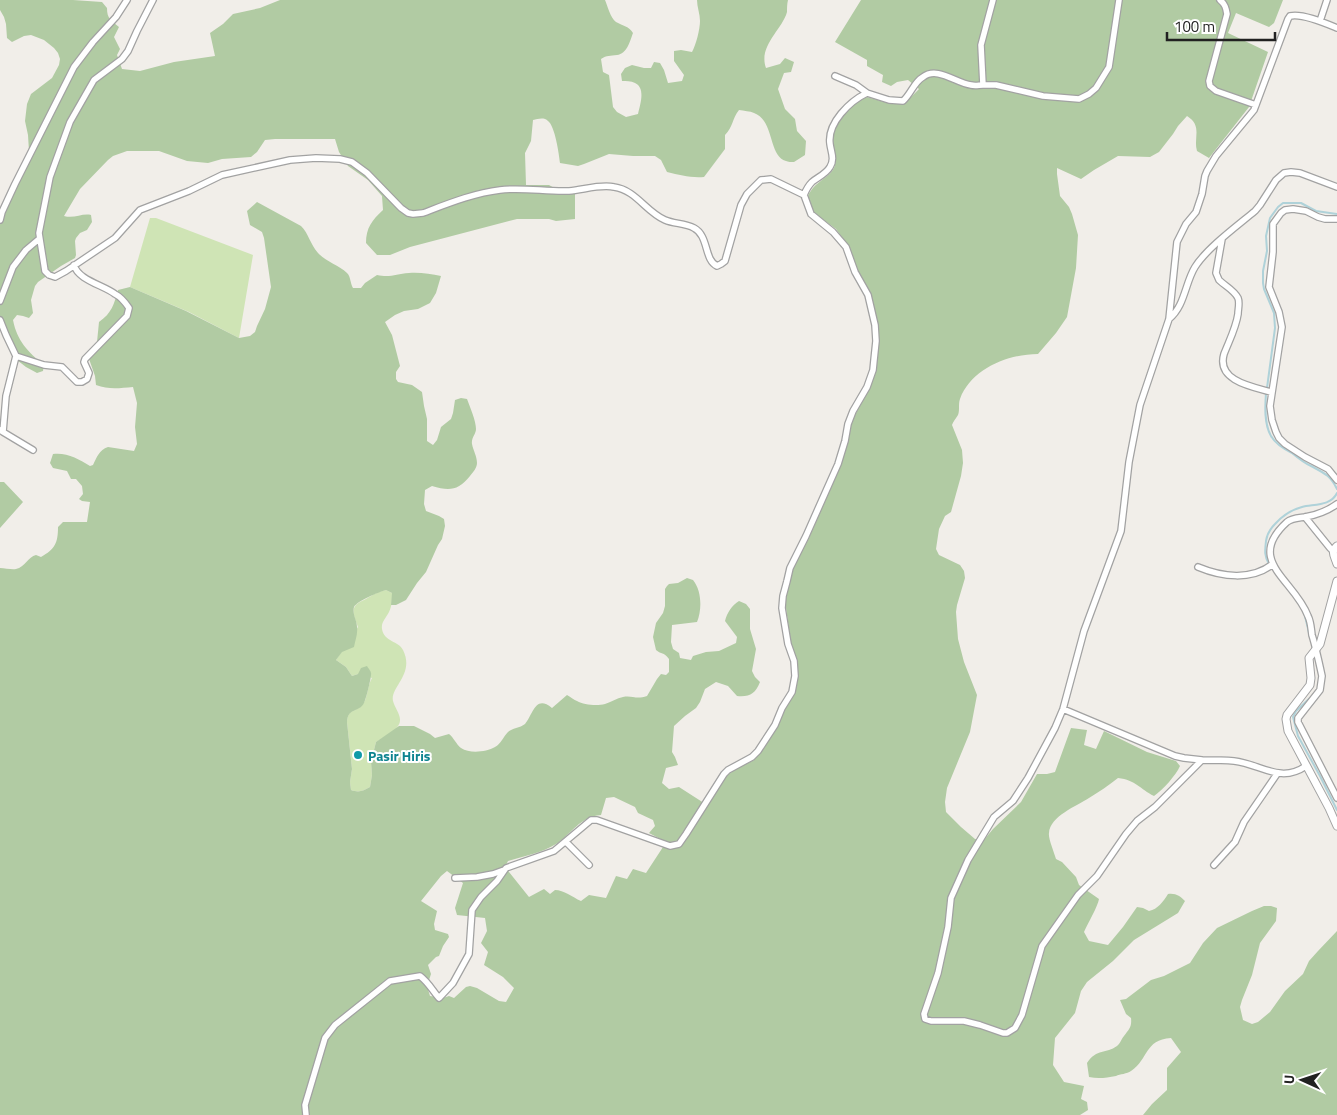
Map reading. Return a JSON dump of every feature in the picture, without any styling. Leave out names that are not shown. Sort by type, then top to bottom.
[{"type":"street","points":[[0,220],[15,184],[74,67],[93,42],[116,17],[127,0]]},
{"type":"street","points":[[153,0],[128,50],[122,58],[94,80],[70,122],[50,177],[40,227],[39,239],[45,271],[49,275],[55,276],[74,266],[115,238],[140,210],[189,191],[222,175],[290,160],[340,159],[352,162],[367,173],[400,208],[413,214],[423,213],[499,190],[569,191],[613,186],[624,189],[664,220],[688,225],[696,229],[703,237],[712,262],[717,266],[725,261],[741,205],[747,194],[761,180],[771,180],[804,195],[811,214],[833,232],[846,247],[855,272],[868,296],[875,325],[876,341],[873,370],[867,387],[848,424],[838,464],[790,568],[782,608],[788,644],[794,660],[795,676],[792,692],[764,743],[752,757],[724,774],[679,844],[670,846],[597,820],[591,820],[554,851],[493,874],[455,878]]},
{"type":"street","points":[[983,85],[981,45],[992,0]]},
{"type":"street","points":[[835,76],[856,85],[867,93],[889,100],[903,101],[909,96],[920,78],[930,73],[971,85],[996,85],[1043,96],[1079,99],[1096,88],[1109,68],[1119,0]]},
{"type":"street","points":[[1220,0],[1226,7],[1227,14],[1209,81],[1210,86],[1216,91],[1256,105]]},
{"type":"street","points":[[1320,21],[1327,0]]},
{"type":"street","points":[[1202,760],[1155,807],[1137,821],[1096,876],[1078,895],[1042,946],[1022,1015],[1015,1028],[1008,1033],[1003,1033],[964,1021],[925,1020],[924,1014],[944,950],[951,898],[968,860],[981,838],[994,817],[1013,801],[1028,778],[1064,709],[1084,631],[1121,531],[1129,462],[1140,406],[1169,319],[1177,242],[1186,224],[1196,212],[1207,171],[1216,156],[1254,110],[1290,16],[1296,15],[1320,21],[1337,28]]},
{"type":"street","points":[[804,195],[813,182],[827,172],[831,166],[830,137],[836,122],[843,111],[858,97],[867,93]]},
{"type":"street","points":[[1169,319],[1177,311],[1194,268],[1204,256],[1255,210],[1276,180],[1284,173],[1300,173],[1337,187]]},
{"type":"street","points":[[1337,219],[1325,219],[1306,211],[1293,209],[1283,212],[1273,224],[1273,252],[1269,287],[1279,312],[1282,327],[1268,391],[1272,420],[1279,438],[1305,457],[1328,469],[1337,480]]},
{"type":"street","points":[[0,302],[13,267],[26,250],[39,239]]},
{"type":"street","points":[[1222,239],[1216,273],[1218,280],[1226,285],[1238,298],[1239,303],[1237,318],[1224,354],[1224,370],[1232,378],[1268,391]]},
{"type":"street","points":[[16,356],[44,365],[62,367],[77,382],[87,379],[89,373],[84,362],[85,359],[127,316],[129,308],[114,292],[82,276],[74,266]]},
{"type":"street","points":[[0,320],[16,356],[6,396],[2,431],[33,450]]},
{"type":"street","points":[[1337,504],[1306,517],[1289,520],[1276,534],[1271,543],[1270,552],[1270,566],[1301,600],[1309,617],[1314,652],[1322,676],[1322,685],[1298,718],[1298,722],[1337,798]]},
{"type":"street","points":[[1306,517],[1330,548],[1335,548],[1333,554],[1337,564]]},
{"type":"street","points":[[1198,566],[1225,575],[1258,572],[1270,566]]},
{"type":"street","points":[[1337,581],[1320,644],[1309,660],[1310,685],[1286,719],[1288,731],[1337,826]]},
{"type":"street","points":[[1064,709],[1174,756],[1202,760],[1233,761],[1250,764],[1277,774],[1298,771],[1306,766]]},
{"type":"street","points":[[1214,866],[1235,842],[1244,822],[1277,774]]},
{"type":"street","points":[[566,842],[589,865]]},
{"type":"street","points":[[306,1115],[305,1105],[326,1038],[335,1025],[390,981],[420,976],[428,982],[439,998],[453,983],[469,954],[473,908],[504,870]]},
{"type":"green space","points":[[0,0],[102,2],[107,8],[110,19],[119,27],[114,37],[120,49],[117,55],[122,69],[140,71],[174,62],[215,56],[210,33],[233,14],[260,8],[280,0],[605,0],[614,20],[628,27],[633,33],[628,47],[623,52],[601,59],[603,72],[609,75],[613,107],[617,112],[626,117],[638,114],[641,93],[638,85],[635,83],[622,81],[621,74],[625,68],[632,65],[651,68],[654,62],[660,63],[668,83],[682,81],[684,75],[674,61],[674,51],[692,52],[698,37],[700,24],[697,0],[788,0],[787,12],[768,45],[764,60],[766,68],[780,64],[785,58],[794,62],[791,72],[784,73],[778,89],[785,109],[795,119],[797,131],[806,141],[805,155],[794,162],[780,158],[776,153],[769,130],[761,117],[752,112],[739,110],[725,135],[725,149],[704,177],[690,177],[667,172],[661,160],[655,156],[609,154],[578,166],[560,163],[553,128],[545,119],[533,120],[531,141],[525,153],[526,185],[549,185],[563,193],[575,193],[575,219],[556,221],[549,219],[517,219],[410,247],[390,255],[377,255],[366,243],[366,238],[370,225],[383,210],[382,196],[368,180],[348,166],[339,152],[335,139],[265,140],[251,157],[222,159],[208,163],[187,161],[159,151],[127,151],[108,160],[80,189],[64,216],[91,215],[92,222],[87,230],[80,233],[76,238],[75,258],[38,282],[31,300],[33,313],[29,318],[17,315],[13,320],[17,334],[24,346],[44,365],[43,371],[37,373],[13,357],[0,325],[0,215],[29,151],[25,121],[27,104],[31,94],[52,78],[60,59],[54,48],[44,40],[31,35],[12,42],[7,38],[6,24],[0,10]]},
{"type":"green space","points":[[861,0],[1283,0],[1274,23],[1269,27],[1236,13],[1228,33],[1268,52],[1249,107],[1209,158],[1197,151],[1195,124],[1187,116],[1159,152],[1150,157],[1118,156],[1081,179],[1057,168],[1060,196],[1069,207],[1078,235],[1076,268],[1067,317],[1038,354],[1003,360],[992,365],[973,379],[965,388],[960,399],[958,415],[952,425],[962,450],[963,463],[951,512],[945,516],[939,529],[936,549],[939,555],[960,565],[964,571],[965,578],[956,612],[958,639],[964,662],[977,695],[970,732],[947,788],[946,812],[975,839],[984,840],[1021,802],[1037,774],[1055,772],[1071,728],[1087,730],[1084,745],[1096,749],[1104,731],[1147,752],[1176,761],[1180,766],[1176,774],[1154,796],[1134,783],[1118,778],[1065,812],[1054,821],[1049,833],[1056,859],[1062,862],[1076,877],[1079,885],[1099,899],[1084,932],[1089,941],[1108,945],[1137,907],[1149,911],[1155,909],[1168,894],[1178,895],[1185,901],[1178,913],[1134,940],[1113,961],[1087,982],[1081,991],[1075,1013],[1055,1038],[1053,1065],[1064,1082],[1084,1086],[1081,1099],[1087,1102],[1088,1110],[1080,1115],[0,1115],[0,568],[16,569],[33,556],[41,557],[46,554],[55,545],[58,527],[63,522],[87,522],[90,502],[79,499],[83,494],[82,486],[76,479],[71,479],[67,471],[53,468],[50,463],[53,454],[68,455],[90,466],[93,465],[105,448],[134,451],[137,444],[135,427],[137,403],[133,387],[110,388],[96,385],[88,356],[88,352],[97,342],[99,322],[110,312],[118,290],[130,287],[186,311],[239,338],[250,336],[255,332],[265,309],[271,287],[264,238],[262,232],[250,225],[247,211],[257,202],[301,226],[318,253],[347,273],[353,288],[361,288],[377,275],[389,276],[417,273],[441,276],[436,293],[430,303],[418,309],[404,311],[385,322],[392,335],[400,366],[396,372],[396,379],[398,382],[412,385],[422,392],[427,419],[427,441],[433,445],[437,440],[441,427],[451,419],[455,400],[467,399],[476,426],[472,442],[477,465],[466,481],[453,489],[432,486],[425,490],[424,504],[426,511],[444,519],[445,526],[442,539],[426,572],[406,600],[396,605],[391,605],[392,593],[386,590],[354,607],[357,635],[354,647],[342,652],[336,660],[346,667],[352,676],[358,674],[361,668],[367,666],[371,671],[371,675],[364,703],[349,714],[347,722],[352,769],[351,790],[361,791],[370,787],[372,775],[371,762],[376,742],[399,726],[414,726],[435,738],[449,734],[465,750],[473,752],[483,751],[497,746],[506,734],[525,724],[535,707],[542,703],[552,708],[567,695],[580,702],[594,705],[605,704],[623,697],[640,698],[647,696],[661,674],[666,675],[669,672],[669,659],[656,650],[653,637],[656,623],[663,613],[665,606],[665,589],[669,584],[678,583],[687,578],[693,580],[696,584],[700,601],[700,612],[697,622],[672,625],[671,642],[673,649],[679,653],[680,658],[691,660],[693,656],[719,651],[736,643],[737,637],[725,621],[730,610],[739,601],[746,604],[750,609],[750,629],[756,649],[752,671],[760,682],[752,694],[737,696],[728,686],[716,682],[705,689],[696,708],[674,726],[672,752],[678,765],[666,768],[662,783],[669,789],[679,787],[707,805],[726,776],[754,760],[766,745],[778,726],[794,693],[798,676],[797,660],[791,644],[786,596],[793,569],[809,538],[841,465],[851,425],[870,388],[876,371],[879,341],[878,325],[871,294],[858,271],[848,246],[836,229],[814,213],[808,196],[814,187],[834,168],[836,161],[833,144],[834,134],[836,127],[849,109],[867,97],[888,103],[904,104],[919,89],[908,80],[897,82],[891,86],[882,82],[883,75],[867,66],[867,60],[835,42]],"holes":[[[614,797],[635,807],[638,813],[653,820],[655,826],[649,833],[664,841],[663,847],[646,873],[633,869],[627,879],[616,876],[606,898],[589,895],[581,901],[562,891],[555,890],[550,894],[544,889],[529,897],[509,872],[506,865],[508,861],[539,852],[556,844],[582,822],[593,816],[601,815],[606,798]],[[447,871],[463,883],[455,908],[457,915],[485,918],[487,931],[481,943],[488,952],[484,965],[503,977],[514,988],[506,1002],[499,1001],[470,986],[466,987],[454,998],[449,996],[443,998],[430,996],[427,986],[431,974],[428,965],[439,956],[449,937],[448,934],[435,930],[434,924],[437,911],[421,901]]]},
{"type":"green space","points":[[150,218],[156,218],[253,255],[239,338],[189,312],[130,287]]},
{"type":"green space","points":[[0,482],[4,482],[23,502],[0,528]]},
{"type":"green space","points":[[386,590],[392,593],[392,603],[383,622],[383,633],[388,639],[401,647],[406,659],[404,673],[393,696],[393,701],[400,717],[400,723],[394,731],[376,742],[371,762],[372,775],[370,787],[356,791],[351,790],[352,769],[347,722],[350,713],[364,702],[372,678],[358,674],[352,676],[346,667],[336,660],[358,627],[353,611],[356,605],[374,594]]},
{"type":"green space","points":[[1264,906],[1277,908],[1276,921],[1260,943],[1252,975],[1240,1007],[1243,1020],[1252,1024],[1258,1022],[1270,1012],[1285,991],[1303,974],[1309,961],[1337,931],[1337,1115],[1143,1115],[1167,1090],[1167,1068],[1181,1052],[1171,1038],[1156,1042],[1151,1046],[1137,1066],[1129,1072],[1105,1078],[1089,1077],[1087,1063],[1091,1058],[1098,1053],[1117,1046],[1131,1026],[1131,1018],[1126,1014],[1120,1000],[1126,999],[1151,980],[1164,976],[1190,963],[1203,943],[1217,928]]},
{"type":"waterway","points":[[1267,388],[1275,328],[1274,313],[1263,283],[1267,251],[1266,236],[1270,218],[1283,203],[1301,203],[1316,211],[1337,214]]},
{"type":"waterway","points":[[1266,393],[1266,421],[1273,439],[1303,462],[1326,475],[1332,480],[1337,489]]},
{"type":"waterway","points":[[1269,564],[1265,553],[1266,538],[1278,521],[1298,508],[1322,504],[1331,500],[1337,493]]},
{"type":"waterway","points":[[1304,612],[1310,637]]},
{"type":"waterway","points":[[1311,697],[1296,711],[1293,717],[1298,736],[1337,810]]},
{"type":"place","name":"Pasir Hiris","points":[[358,755]]}]
